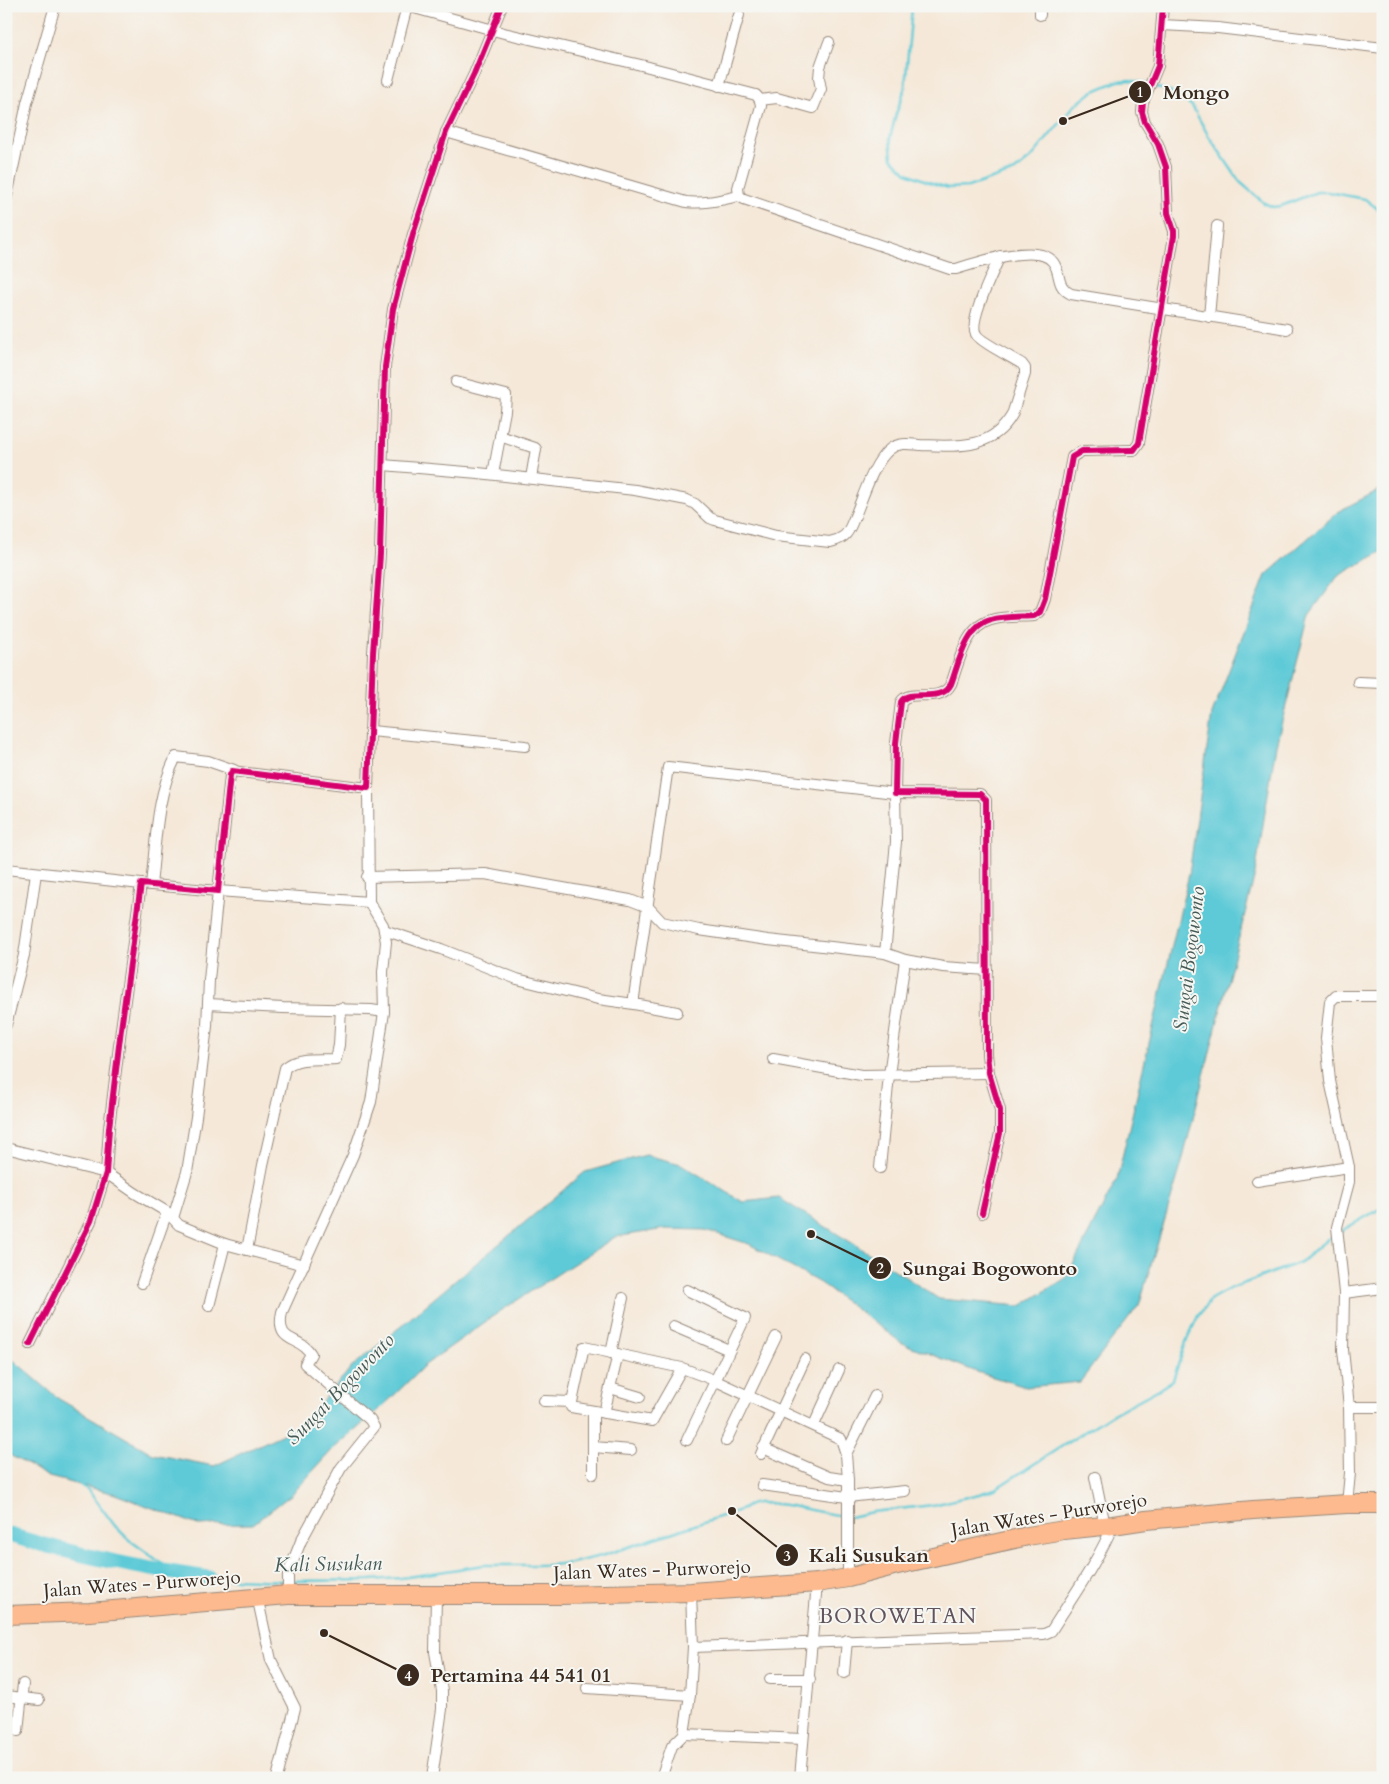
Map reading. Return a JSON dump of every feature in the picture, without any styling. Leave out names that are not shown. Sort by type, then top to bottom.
[{"type":"highway","name":"Jalan Wates - Purworejo","points":[[6,1615],[90,1612],[257,1596],[288,1591],[436,1595],[560,1595],[691,1592],[817,1583],[848,1578],[892,1566],[1028,1536],[1146,1520],[1347,1504],[1383,1504]]},
{"type":"street","points":[[6,201],[27,103],[55,6]]},
{"type":"street","points":[[388,80],[407,6],[492,30],[641,65],[756,95],[760,100],[761,106],[739,179],[739,196]]},
{"type":"street","points":[[288,1591],[288,1574],[301,1540],[337,1476],[357,1446],[373,1428],[374,1424],[314,1374],[305,1364],[311,1354],[308,1349],[285,1335],[280,1321],[282,1312],[353,1155],[371,1102],[384,1012],[383,972],[386,942],[383,925],[368,902],[368,788],[373,653],[384,465],[385,367],[392,308],[413,234],[446,132],[474,74],[502,6]]},
{"type":"street","points":[[884,954],[896,842],[896,743],[902,700],[907,696],[929,696],[947,690],[969,637],[981,625],[991,620],[1034,616],[1040,612],[1045,599],[1072,457],[1082,451],[1134,450],[1139,443],[1174,230],[1168,213],[1166,167],[1158,144],[1145,122],[1142,112],[1143,102],[1158,66],[1163,6]]},
{"type":"street","points":[[718,86],[739,15]]},
{"type":"street","points":[[1162,25],[1218,28],[1383,48]]},
{"type":"street","points":[[760,100],[777,98],[813,108],[821,90],[820,67],[829,42]]},
{"type":"street","points":[[446,132],[686,202],[717,201],[739,196],[762,206],[950,269],[956,269],[1000,256],[1036,254],[1051,260],[1055,266],[1062,288],[1071,294],[1287,329]]},
{"type":"street","points":[[1209,317],[1217,226]]},
{"type":"street","points":[[384,465],[493,474],[635,490],[687,500],[695,504],[712,519],[776,536],[830,542],[848,532],[880,462],[890,449],[904,444],[962,446],[977,443],[993,435],[1012,415],[1025,374],[1025,368],[1022,364],[978,336],[974,328],[978,310],[1000,256]]},
{"type":"street","points":[[456,382],[506,395],[507,399],[493,474]]},
{"type":"street","points":[[500,436],[536,449],[530,478]]},
{"type":"street","points":[[1358,682],[1383,683]]},
{"type":"street","points":[[370,731],[525,746]]},
{"type":"street","points":[[30,1344],[91,1221],[106,1173],[109,1128],[121,1029],[161,798],[168,773],[176,757],[208,761],[234,770],[368,788]]},
{"type":"street","points":[[634,1004],[634,989],[668,767],[896,793],[980,794],[985,797],[988,970],[986,1028],[990,1073],[999,1101],[1001,1121],[982,1213]]},
{"type":"street","points":[[142,1283],[187,1172],[207,1026],[230,775],[234,770]]},
{"type":"street","points":[[6,869],[146,885],[368,902]]},
{"type":"street","points":[[6,1025],[24,955],[36,873]]},
{"type":"street","points":[[368,877],[485,874],[630,900],[648,907],[662,922],[691,928],[768,940],[884,954],[943,967],[988,970]]},
{"type":"street","points":[[384,930],[517,978],[598,999],[676,1012]]},
{"type":"street","points":[[880,1168],[889,1075],[905,960]]},
{"type":"street","points":[[1347,1504],[1350,1473],[1349,1407],[1343,1350],[1344,1293],[1337,1227],[1349,1182],[1349,1167],[1330,1081],[1326,1038],[1330,1004],[1336,996],[1383,996]]},
{"type":"street","points":[[208,1004],[283,1008],[341,1008],[384,1012]]},
{"type":"street","points":[[248,1250],[263,1165],[285,1068],[291,1062],[336,1059],[339,1045],[341,1008]]},
{"type":"street","points":[[773,1059],[861,1076],[990,1073]]},
{"type":"street","points":[[6,1148],[106,1173],[170,1215],[179,1225],[225,1244],[304,1265]]},
{"type":"street","points":[[1257,1181],[1349,1167]]},
{"type":"street","points":[[209,1306],[225,1244]]},
{"type":"street","points":[[1344,1293],[1383,1288]]},
{"type":"street","points":[[686,1290],[745,1318],[686,1440]]},
{"type":"street","points":[[604,1413],[610,1388],[623,1298]]},
{"type":"street","points":[[673,1326],[729,1350]]},
{"type":"street","points":[[726,1441],[776,1337]]},
{"type":"street","points":[[682,1368],[652,1421],[571,1407],[584,1347],[682,1368],[714,1380],[841,1438],[846,1454],[848,1480],[848,1578]]},
{"type":"street","points":[[805,1359],[762,1451],[829,1477],[848,1480]]},
{"type":"street","points":[[814,1425],[839,1370]]},
{"type":"street","points":[[610,1388],[640,1397]]},
{"type":"street","points":[[846,1454],[875,1396]]},
{"type":"street","points":[[544,1402],[572,1402]]},
{"type":"street","points":[[1349,1407],[1383,1407]]},
{"type":"street","points":[[593,1411],[593,1474]]},
{"type":"street","points":[[593,1447],[631,1450]]},
{"type":"street","points":[[693,1647],[1048,1633],[1087,1576],[1105,1545],[1109,1526],[1095,1478]]},
{"type":"street","points":[[762,1485],[847,1498],[905,1491]]},
{"type":"street","points":[[800,1778],[817,1583]]},
{"type":"street","points":[[661,1778],[672,1746],[684,1734],[690,1695],[693,1647],[691,1592]]},
{"type":"street","points":[[432,1778],[442,1709],[442,1691],[435,1652],[436,1595]]},
{"type":"street","points":[[257,1596],[271,1660],[295,1708],[277,1778]]},
{"type":"street","points":[[844,1672],[847,1640]]},
{"type":"street","points":[[770,1679],[810,1679]]},
{"type":"street","points":[[18,1731],[23,1684]]},
{"type":"street","points":[[587,1688],[690,1695]]},
{"type":"street","points":[[6,1696],[39,1700]]},
{"type":"street","points":[[684,1734],[803,1739]]},
{"type":"water","points":[[1383,488],[1383,551],[1338,576],[1309,615],[1276,745],[1255,874],[1181,1166],[1139,1305],[1080,1382],[1026,1387],[977,1372],[902,1343],[820,1283],[749,1244],[705,1230],[665,1229],[615,1237],[499,1312],[425,1365],[380,1409],[333,1449],[292,1494],[253,1524],[198,1525],[115,1494],[49,1477],[6,1453],[6,1354],[59,1399],[153,1454],[214,1466],[300,1426],[352,1367],[585,1172],[646,1155],[681,1164],[743,1202],[779,1198],[939,1299],[1021,1306],[1066,1278],[1117,1179],[1189,874],[1212,714],[1266,575],[1339,511]]},
{"type":"waterway","points":[[912,6],[905,88],[890,138],[892,158],[907,173],[929,182],[948,188],[968,187],[1015,171],[1031,158],[1073,107],[1092,92],[1118,81],[1130,80],[1148,84]]},
{"type":"waterway","points":[[1153,86],[1175,94],[1192,106],[1208,135],[1240,182],[1264,203],[1273,207],[1281,206],[1317,192],[1328,192],[1365,199],[1383,213]]},
{"type":"waterway","name":"Kali Susukan","points":[[1341,1231],[1383,1207]]},
{"type":"waterway","name":"Kali Susukan","points":[[850,1517],[872,1512],[933,1505],[995,1489],[1111,1415],[1173,1380],[1186,1342],[1198,1316],[1211,1299],[1229,1289],[1301,1262],[1334,1235]]},
{"type":"waterway","name":"Kali Susukan","points":[[80,1485],[88,1490],[115,1526],[128,1539],[157,1560],[174,1569],[212,1578],[284,1581]]},
{"type":"waterway","name":"Kali Susukan","points":[[290,1581],[370,1580],[401,1578],[484,1565],[571,1563],[601,1556],[743,1509],[755,1503],[779,1504],[845,1516]]},
{"type":"waterway","points":[[6,1534],[107,1560],[209,1578]]},
{"type":"cycle path","points":[[30,1344],[91,1221],[106,1173],[109,1128],[141,884],[218,891],[230,775],[232,771],[368,788],[373,653],[380,554],[385,367],[393,309],[413,234],[446,132],[474,74],[502,6]]},
{"type":"cycle path","points":[[982,1213],[1000,1133],[1000,1110],[989,1073],[987,1054],[986,800],[980,794],[895,793],[896,743],[901,702],[911,696],[940,694],[946,690],[951,684],[964,647],[975,630],[982,624],[1001,618],[1034,616],[1040,612],[1045,599],[1072,457],[1082,451],[1134,450],[1139,443],[1174,236],[1168,213],[1166,167],[1158,144],[1145,122],[1142,112],[1143,102],[1158,66],[1163,6]]},
{"type":"place","name":"Mongo","points":[[1063,121]]},
{"type":"place","name":"Sungai Bogowonto","points":[[811,1234]]},
{"type":"place","name":"Kali Susukan","points":[[732,1511]]},
{"type":"place","name":"Pertamina 44 541 01","points":[[324,1633]]},
{"type":"district","name":"BOROWETAN","points":[[898,1616]]}]
